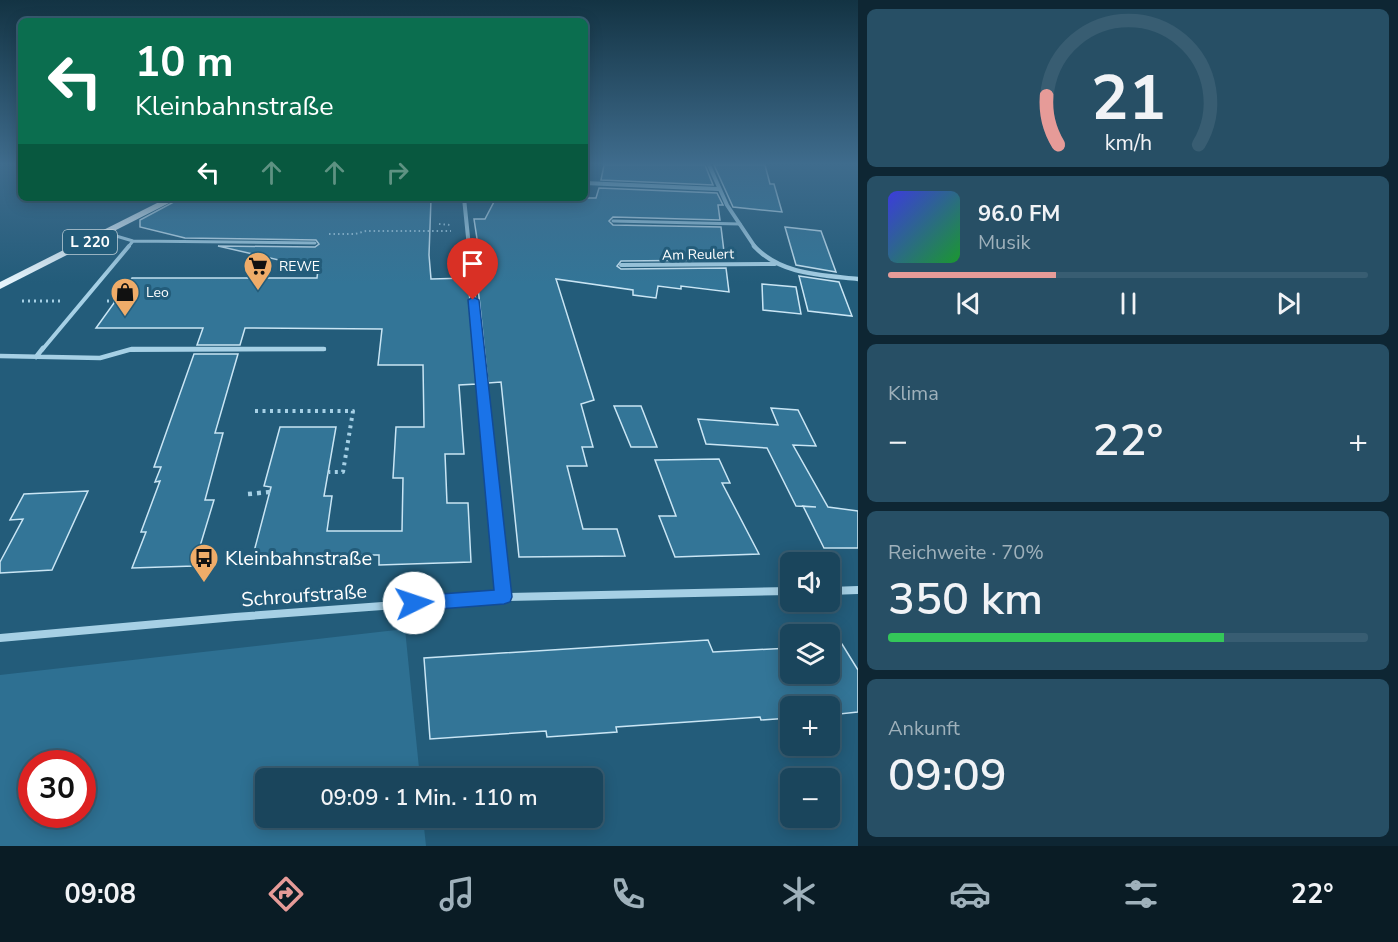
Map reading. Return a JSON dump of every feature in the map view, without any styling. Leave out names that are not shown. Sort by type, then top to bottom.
[{"type":"main road","name":"L 220","points":[[1,285],[161,204]]},
{"type":"street","points":[[464,204],[504,597]]},
{"type":"street","name":"Am Reulert","points":[[728,204],[760,253],[775,264],[799,271],[858,279]]},
{"type":"street","points":[[840,591],[858,590]]},
{"type":"street","name":"Schroufstraße","points":[[0,638],[235,617],[504,597],[780,591]]},
{"type":"lane","name":"Am Reulert","points":[[613,221],[740,224]]},
{"type":"lane","points":[[106,233],[133,241],[315,243]]},
{"type":"lane","points":[[36,357],[133,241]]},
{"type":"lane","name":"Am Reulert","points":[[621,265],[775,264]]},
{"type":"lane","points":[[0,356],[100,358],[132,349],[324,349]]},
{"type":"path","points":[[315,243],[318,233],[466,232]]},
{"type":"path","points":[[255,411],[353,411],[344,472],[329,472]]},
{"type":"path","points":[[248,494],[270,492]]},
{"type":"shaded area","points":[[405,629],[419,768],[255,768],[255,828],[424,828],[426,846],[0,846],[0,675]]},
{"type":"building","points":[[169,204],[431,204],[429,255],[431,279],[468,278],[477,384],[459,385],[464,454],[445,454],[447,503],[468,503],[471,562],[379,565],[379,555],[323,555],[321,564],[251,563],[271,487],[264,486],[280,427],[336,427],[324,496],[332,496],[327,531],[402,531],[403,478],[393,478],[396,427],[424,427],[423,365],[378,365],[382,329],[245,328],[240,345],[197,345],[203,328],[96,328],[132,278],[317,278],[318,269],[218,246],[315,247],[319,244],[316,240],[185,238],[140,227],[140,220]]},
{"type":"building","points":[[493,204],[723,205],[718,205],[720,220],[613,217],[609,221],[613,225],[721,227],[725,260],[621,261],[617,266],[621,269],[726,268],[729,292],[681,286],[681,289],[658,286],[656,298],[633,295],[633,290],[556,279],[594,400],[581,404],[593,447],[582,447],[587,466],[567,466],[583,529],[617,529],[625,556],[519,557],[501,382],[488,383],[477,278],[483,278],[474,219],[485,219]]},
{"type":"building","points":[[732,204],[780,204],[782,212],[733,207]]},
{"type":"building","points":[[785,227],[821,231],[836,272],[796,265]]},
{"type":"building","points":[[799,276],[839,282],[852,316],[808,311]]},
{"type":"building","points":[[762,284],[796,287],[801,314],[763,310]]},
{"type":"building","points":[[194,354],[238,354],[215,433],[223,433],[205,500],[214,500],[194,566],[132,568],[146,532],[141,532],[160,481],[155,482],[161,467],[154,467]]},
{"type":"building","points":[[614,406],[641,406],[657,447],[631,447]]},
{"type":"building","points":[[771,408],[798,410],[816,446],[793,445],[828,507],[858,511],[858,548],[824,548],[803,506],[796,506],[767,448],[706,444],[698,419],[778,425]]},
{"type":"building","points":[[719,459],[730,483],[722,483],[759,554],[675,557],[659,516],[676,516],[655,460]]},
{"type":"building","points":[[88,491],[52,570],[0,573],[0,562],[23,519],[10,520],[24,494]]},
{"type":"building","points":[[708,640],[713,652],[780,649],[780,684],[840,684],[840,644],[842,644],[858,670],[858,712],[840,714],[840,696],[780,696],[780,719],[761,720],[760,717],[616,727],[617,732],[547,737],[546,731],[430,739],[424,658]]},
{"type":"place","name":"REWE","points":[[258,292]]},
{"type":"place","name":"Leo","points":[[125,318]]},
{"type":"place","name":"Kleinbahnstraße","points":[[204,584]]},
{"type":"route","points":[[414,603],[504,597],[473,300]]}]
